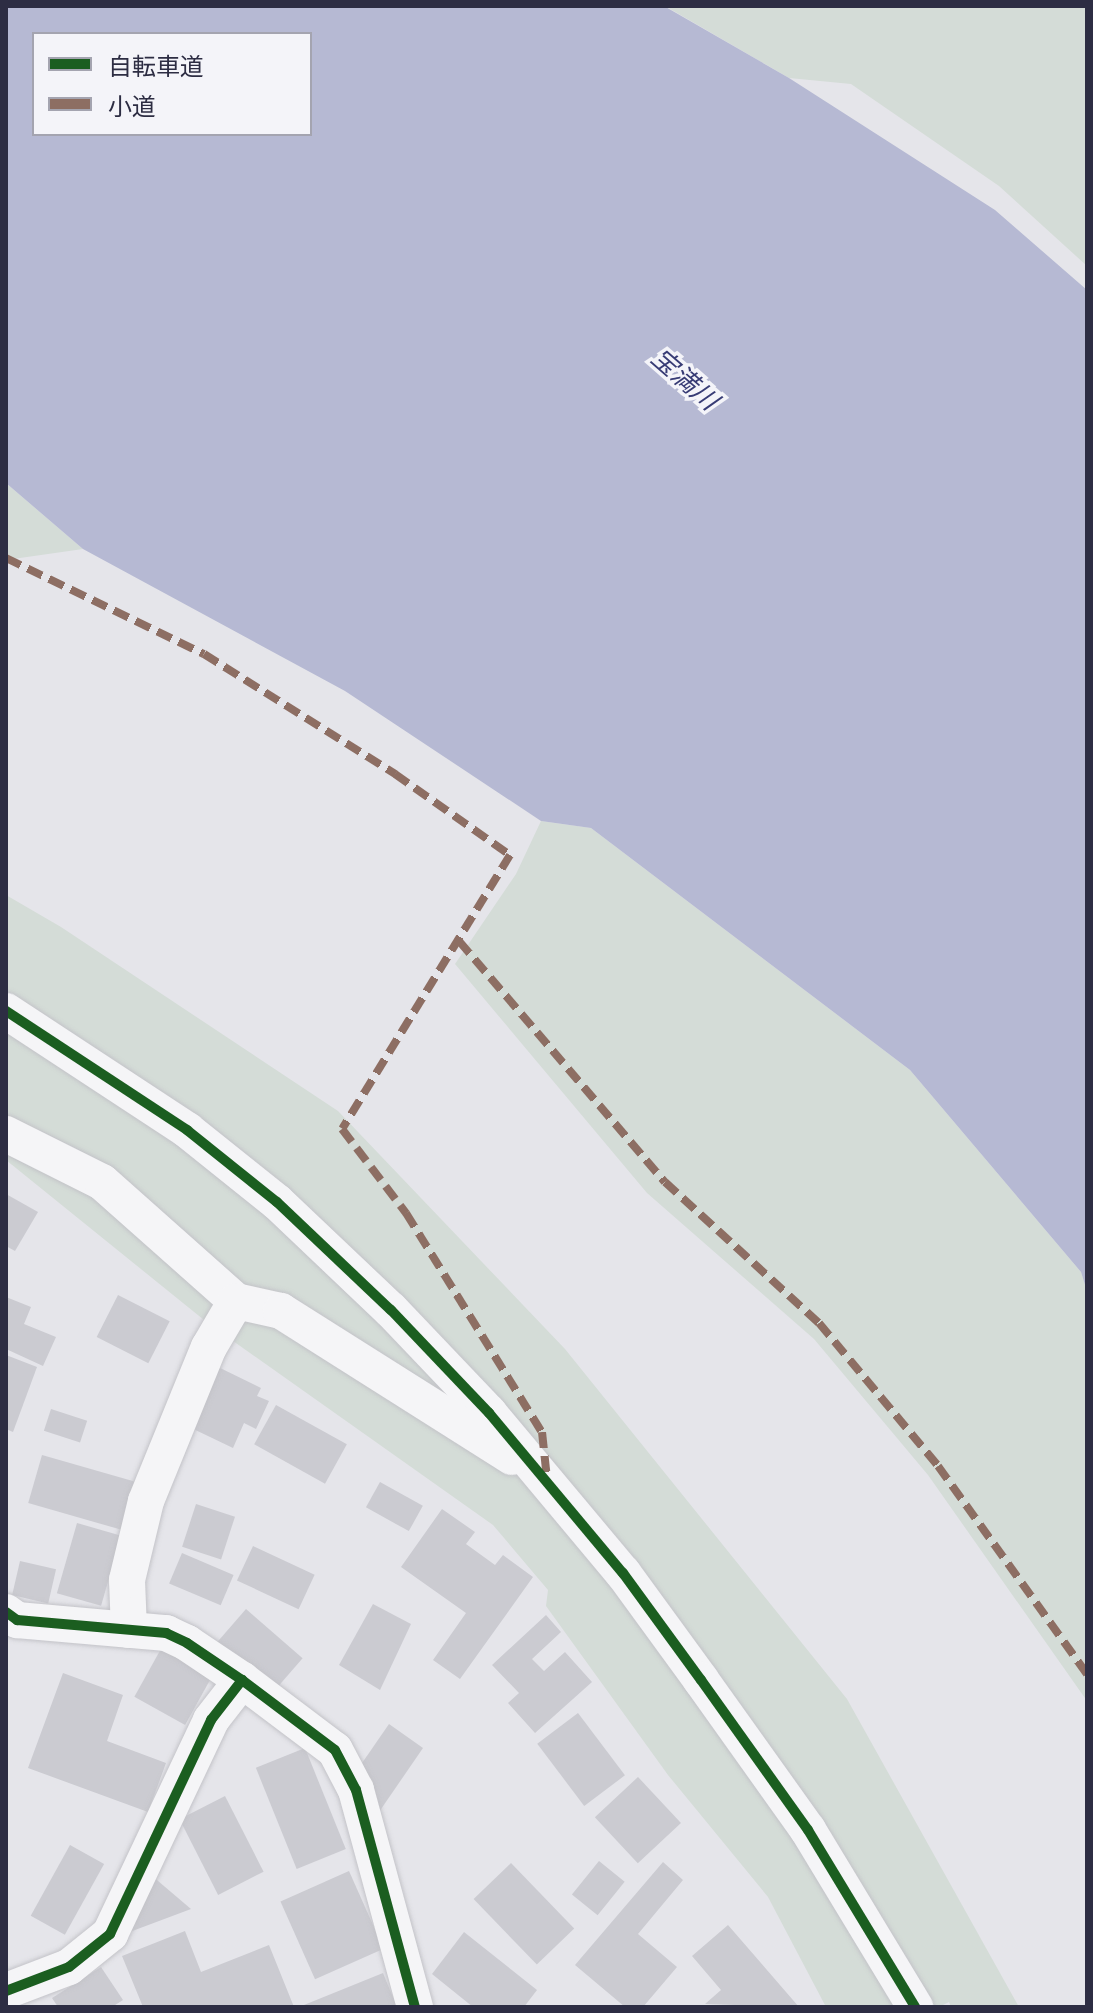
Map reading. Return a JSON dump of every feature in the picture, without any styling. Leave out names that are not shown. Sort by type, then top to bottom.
[{"type":"street","points":[[6,1011],[187,1130],[277,1202],[391,1310],[547,1479],[623,1573],[808,1830],[915,2007]]},
{"type":"street","points":[[6,1134],[102,1182],[236,1301],[281,1311],[547,1479]]},
{"type":"street","points":[[129,1630],[127,1580],[146,1501],[209,1347],[236,1301]]},
{"type":"street","points":[[6,1612],[17,1620],[166,1633],[242,1680],[335,1750],[356,1790],[415,2007]]},
{"type":"street","points":[[6,1991],[69,1967],[110,1934],[211,1720],[242,1680]]},
{"type":"shaded area","points":[[665,6],[1087,6],[1087,266],[999,186],[851,84],[789,78]]},
{"type":"shaded area","points":[[6,483],[83,549],[6,560]]},
{"type":"shaded area","points":[[541,821],[591,828],[910,1070],[1081,1272],[1087,1290],[1087,1701],[928,1475],[814,1339],[647,1193],[455,964],[516,874]]},
{"type":"shaded area","points":[[6,895],[61,927],[338,1111],[565,1349],[847,1699],[1019,2007],[951,2007],[949,2002],[939,2007],[826,2007],[768,1897],[668,1775],[546,1606],[548,1590],[493,1525],[209,1324],[6,1160],[6,1138],[15,1120],[6,1114]]},
{"type":"water","name":"宝満川","points":[[6,6],[664,6],[789,78],[995,210],[1087,290],[1087,1291],[1081,1272],[910,1070],[591,828],[541,821],[345,691],[83,549],[6,483]]},
{"type":"building","points":[[6,1194],[38,1212],[15,1251],[6,1246]]},
{"type":"building","points":[[118,1295],[170,1321],[148,1363],[97,1337]]},
{"type":"building","points":[[6,1297],[31,1307],[24,1324],[56,1337],[43,1366],[6,1349]]},
{"type":"building","points":[[6,1355],[37,1367],[13,1432],[6,1429]]},
{"type":"building","points":[[214,1365],[261,1388],[257,1396],[269,1401],[256,1429],[244,1423],[233,1448],[185,1425]]},
{"type":"building","points":[[276,1405],[347,1444],[325,1484],[254,1444]]},
{"type":"building","points":[[51,1409],[87,1421],[80,1443],[44,1431]]},
{"type":"building","points":[[42,1455],[136,1482],[122,1530],[28,1503]]},
{"type":"building","points":[[380,1482],[423,1506],[409,1531],[366,1507]]},
{"type":"building","points":[[196,1504],[235,1517],[221,1559],[182,1547]]},
{"type":"building","points":[[442,1509],[475,1532],[466,1544],[495,1565],[503,1555],[533,1577],[460,1679],[433,1660],[466,1613],[401,1567]]},
{"type":"building","points":[[77,1523],[121,1536],[101,1606],[57,1593]]},
{"type":"building","points":[[253,1546],[315,1575],[299,1609],[237,1580]]},
{"type":"building","points":[[182,1553],[234,1575],[221,1605],[169,1583]]},
{"type":"building","points":[[20,1561],[56,1569],[48,1603],[12,1595]]},
{"type":"building","points":[[373,1604],[411,1624],[380,1690],[339,1665]]},
{"type":"building","points":[[246,1609],[303,1658],[272,1693],[216,1644]]},
{"type":"building","points":[[546,1615],[561,1632],[532,1659],[544,1671],[565,1652],[592,1682],[535,1733],[508,1703],[519,1693],[492,1665]]},
{"type":"building","points":[[162,1647],[213,1675],[185,1725],[134,1697]]},
{"type":"building","points":[[63,1673],[123,1695],[107,1741],[166,1763],[148,1812],[28,1768]]},
{"type":"building","points":[[578,1713],[625,1775],[584,1806],[537,1744]]},
{"type":"building","points":[[389,1724],[423,1748],[379,1812],[360,1766]]},
{"type":"building","points":[[305,1748],[346,1849],[297,1869],[256,1768]]},
{"type":"building","points":[[638,1777],[681,1823],[638,1863],[595,1817]]},
{"type":"building","points":[[225,1796],[264,1872],[218,1895],[180,1819]]},
{"type":"building","points":[[70,1845],[104,1864],[65,1935],[31,1916]]},
{"type":"building","points":[[599,1861],[625,1882],[598,1915],[572,1894]]},
{"type":"building","points":[[663,1862],[683,1880],[638,1934],[677,1967],[643,2007],[625,2007],[575,1965]]},
{"type":"building","points":[[511,1863],[574,1928],[537,1965],[474,1899]]},
{"type":"building","points":[[349,1871],[384,1949],[315,1979],[280,1902]]},
{"type":"building","points":[[151,1875],[191,1909],[127,1933]]},
{"type":"building","points":[[728,1925],[799,2007],[705,2004],[721,1990],[692,1956]]},
{"type":"building","points":[[185,1931],[201,1972],[269,1945],[294,2007],[143,2007],[122,1956]]},
{"type":"building","points":[[464,1932],[537,1990],[524,2007],[473,2007],[432,1974]]},
{"type":"building","points":[[101,1967],[123,2000],[112,2007],[58,2007],[52,1998]]},
{"type":"building","points":[[383,1973],[397,2007],[299,2007]]},
{"type":"marked path","points":[[6,558],[204,654],[395,774],[510,855],[342,1129],[406,1213],[542,1432],[547,1479]]},
{"type":"marked path","points":[[459,941],[665,1182],[819,1323],[938,1466],[1087,1674]]},
{"type":"cycle path","points":[[6,1011],[187,1130],[277,1202],[391,1310],[489,1413],[623,1573],[701,1680],[808,1830],[915,2007]]},
{"type":"cycle path","points":[[6,1612],[17,1620],[166,1633],[187,1643],[242,1680],[335,1750],[356,1790],[415,2007]]},
{"type":"cycle path","points":[[6,1991],[69,1967],[110,1934],[211,1720],[242,1680]]}]
